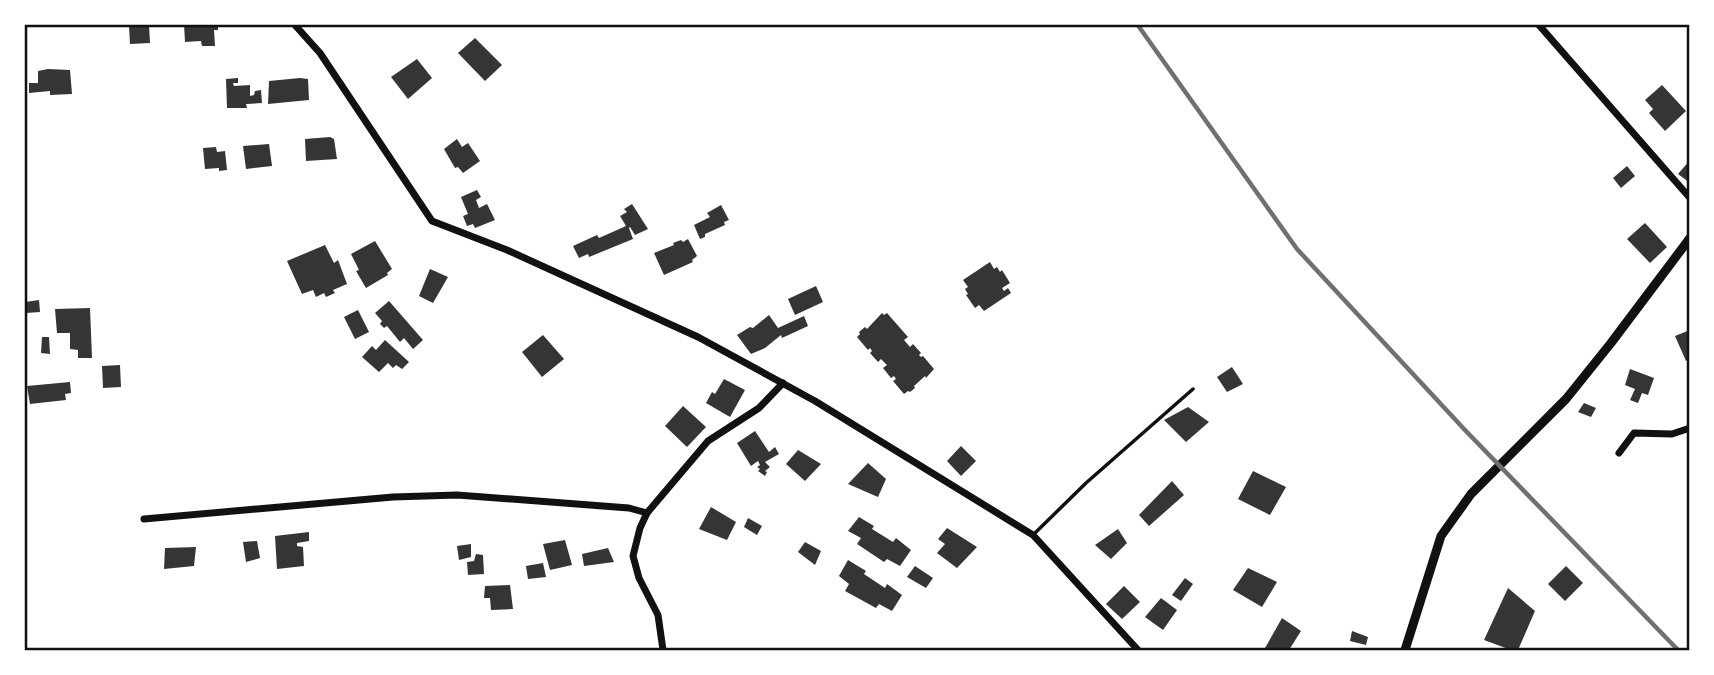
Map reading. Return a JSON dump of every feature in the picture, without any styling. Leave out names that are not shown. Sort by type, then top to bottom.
[{"type":"street","points":[[294,24],[320,53],[432,221],[507,250],[698,337],[783,383],[1033,536],[1138,650]]},
{"type":"street","points":[[1538,24],[1689,198]]},
{"type":"street","points":[[1405,650],[1441,536],[1471,494],[1566,400],[1689,238]]},
{"type":"street","points":[[663,650],[658,615],[639,578],[633,556],[640,528],[647,513],[708,441],[759,408],[783,383]]},
{"type":"street","points":[[1619,453],[1634,433],[1672,433],[1689,428]]},
{"type":"street","points":[[144,519],[393,497],[457,495],[629,508],[647,513]]},
{"type":"lane","points":[[1033,536],[1086,483],[1193,389]]},
{"type":"building","points":[[184,24],[218,24],[218,30],[214,30],[215,46],[202,46],[201,41],[185,42]]},
{"type":"building","points":[[149,25],[150,43],[130,44],[129,26]]},
{"type":"building","points":[[475,38],[502,65],[485,81],[458,53]]},
{"type":"building","points":[[417,59],[432,78],[408,99],[391,77]]},
{"type":"building","points":[[70,70],[72,94],[50,95],[50,91],[29,93],[29,83],[38,83],[38,71]]},
{"type":"building","points":[[238,78],[238,83],[233,83],[234,86],[250,85],[250,96],[261,90],[262,103],[246,104],[247,108],[227,108],[226,79]]},
{"type":"building","points":[[308,79],[309,100],[268,104],[269,81]]},
{"type":"building","points":[[1662,85],[1686,111],[1665,131],[1649,113],[1653,109],[1645,100]]},
{"type":"building","points":[[305,139],[334,139],[337,159],[306,161]]},
{"type":"building","points":[[457,139],[462,147],[468,143],[480,161],[463,173],[458,167],[455,168],[444,149]]},
{"type":"building","points":[[269,144],[272,166],[246,169],[243,146]]},
{"type":"building","points":[[216,147],[217,152],[225,151],[227,170],[205,169],[203,148]]},
{"type":"building","points":[[1690,160],[1690,183],[1678,174]]},
{"type":"building","points":[[1627,166],[1635,176],[1621,188],[1613,178]]},
{"type":"building","points":[[477,190],[481,197],[476,200],[479,208],[487,204],[495,220],[475,228],[473,224],[467,226],[463,216],[468,214],[461,197]]},
{"type":"building","points":[[632,204],[648,229],[635,235],[630,227],[633,239],[589,257],[588,254],[579,258],[573,246],[626,226],[620,216],[627,212],[624,209]]},
{"type":"building","points":[[721,205],[729,220],[700,239],[694,225],[710,217],[707,213]]},
{"type":"building","points":[[1645,223],[1667,247],[1650,263],[1627,239]]},
{"type":"building","points":[[688,239],[697,256],[693,262],[664,275],[654,253]]},
{"type":"building","points":[[375,241],[392,269],[388,275],[366,288],[356,271],[359,270],[351,254]]},
{"type":"building","points":[[325,245],[334,263],[338,260],[347,284],[333,290],[335,293],[326,297],[324,293],[316,297],[313,290],[302,294],[287,261]]},
{"type":"building","points":[[990,262],[994,269],[997,267],[1000,272],[1002,270],[1010,283],[1002,288],[1004,291],[1008,288],[1011,293],[984,311],[979,305],[975,308],[966,295],[968,294],[965,289],[968,287],[963,280]]},
{"type":"building","points":[[430,269],[448,277],[433,303],[419,296]]},
{"type":"building","points":[[816,286],[823,302],[795,315],[788,299]]},
{"type":"building","points":[[39,300],[40,312],[26,313],[25,302]]},
{"type":"building","points":[[389,301],[423,340],[413,349],[404,338],[400,342],[387,326],[384,328],[380,324],[382,321],[375,313]]},
{"type":"building","points":[[90,308],[92,358],[78,358],[78,350],[70,349],[70,333],[57,333],[55,309]]},
{"type":"building","points":[[358,310],[369,332],[355,339],[344,317]]},
{"type":"building","points":[[882,313],[887,313],[908,337],[904,340],[910,347],[913,344],[921,353],[919,355],[934,369],[914,386],[915,388],[904,394],[893,381],[896,379],[894,376],[891,378],[883,368],[887,365],[881,359],[878,362],[870,353],[870,348],[868,350],[857,337],[859,332],[865,327],[867,329]]},
{"type":"building","points":[[769,315],[778,328],[804,316],[808,326],[782,338],[781,335],[765,348],[751,354],[737,335],[750,327],[753,328]]},
{"type":"building","points":[[1690,330],[1690,359],[1686,361],[1675,336]]},
{"type":"building","points":[[543,335],[564,359],[542,377],[522,352]]},
{"type":"building","points":[[42,337],[49,337],[50,354],[41,353]]},
{"type":"building","points":[[385,340],[409,362],[402,369],[396,365],[393,368],[388,363],[379,372],[362,357],[372,346],[376,350]]},
{"type":"building","points":[[120,365],[121,387],[103,388],[102,366]]},
{"type":"building","points":[[1232,367],[1243,384],[1227,392],[1217,377]]},
{"type":"building","points":[[1630,369],[1654,378],[1648,395],[1642,393],[1638,403],[1630,400],[1635,389],[1625,385]]},
{"type":"building","points":[[724,379],[745,390],[730,417],[706,403]]},
{"type":"building","points":[[70,382],[71,393],[65,394],[66,400],[30,404],[27,386]]},
{"type":"building","points":[[1584,403],[1596,408],[1591,417],[1578,412]]},
{"type":"building","points":[[683,406],[706,427],[687,447],[665,426]]},
{"type":"building","points":[[1188,407],[1209,422],[1186,442],[1164,420]]},
{"type":"building","points":[[755,431],[769,452],[775,447],[779,454],[765,462],[770,467],[765,471],[765,476],[758,471],[758,461],[751,466],[737,443]]},
{"type":"building","points":[[961,446],[976,461],[961,476],[947,461]]},
{"type":"building","points":[[798,450],[821,464],[805,481],[786,464]]},
{"type":"building","points":[[868,463],[886,479],[878,497],[848,484]]},
{"type":"building","points":[[1253,471],[1286,487],[1270,515],[1238,499]]},
{"type":"building","points":[[1172,481],[1184,495],[1149,526],[1139,515]]},
{"type":"building","points":[[711,507],[736,522],[727,540],[699,529]]},
{"type":"building","points":[[859,517],[874,526],[872,529],[893,542],[896,538],[911,550],[900,566],[887,559],[884,562],[857,544],[861,538],[848,531]]},
{"type":"building","points":[[748,518],[762,526],[757,535],[744,527]]},
{"type":"building","points":[[947,528],[977,547],[957,568],[937,553],[945,544],[938,539]]},
{"type":"building","points":[[1118,529],[1127,543],[1111,559],[1095,545]]},
{"type":"building","points":[[309,532],[309,541],[297,543],[297,546],[303,547],[304,566],[277,569],[275,536]]},
{"type":"building","points":[[565,540],[572,565],[550,570],[543,544]]},
{"type":"building","points":[[257,541],[260,558],[246,562],[243,542]]},
{"type":"building","points":[[805,542],[821,551],[815,565],[798,552]]},
{"type":"building","points":[[471,544],[471,557],[459,560],[457,546]]},
{"type":"building","points":[[196,547],[194,566],[164,569],[165,548]]},
{"type":"building","points":[[608,548],[614,562],[584,566],[582,554]]},
{"type":"building","points":[[476,554],[483,555],[484,574],[468,575],[467,562],[474,561]]},
{"type":"building","points":[[848,560],[885,588],[887,584],[902,595],[892,611],[879,604],[876,608],[845,591],[849,584],[839,576]]},
{"type":"building","points":[[543,563],[546,577],[528,579],[526,566]]},
{"type":"building","points":[[915,566],[933,578],[926,588],[907,577]]},
{"type":"building","points":[[1566,566],[1583,583],[1565,601],[1548,584]]},
{"type":"building","points":[[1248,568],[1277,582],[1262,607],[1233,590]]},
{"type":"building","points":[[1185,578],[1193,584],[1181,601],[1172,595]]},
{"type":"building","points":[[510,585],[513,609],[491,610],[490,598],[484,598],[485,586]]},
{"type":"building","points":[[1124,586],[1140,602],[1122,619],[1106,604]]},
{"type":"building","points":[[1508,588],[1535,611],[1518,650],[1484,640]]},
{"type":"building","points":[[1161,598],[1177,610],[1163,630],[1145,617]]},
{"type":"building","points":[[1282,618],[1301,631],[1289,650],[1265,648]]},
{"type":"building","points":[[1352,631],[1368,637],[1366,645],[1350,641]]},
{"type":"railway","points":[[1137,24],[1297,249],[1464,429],[1678,650]]}]
